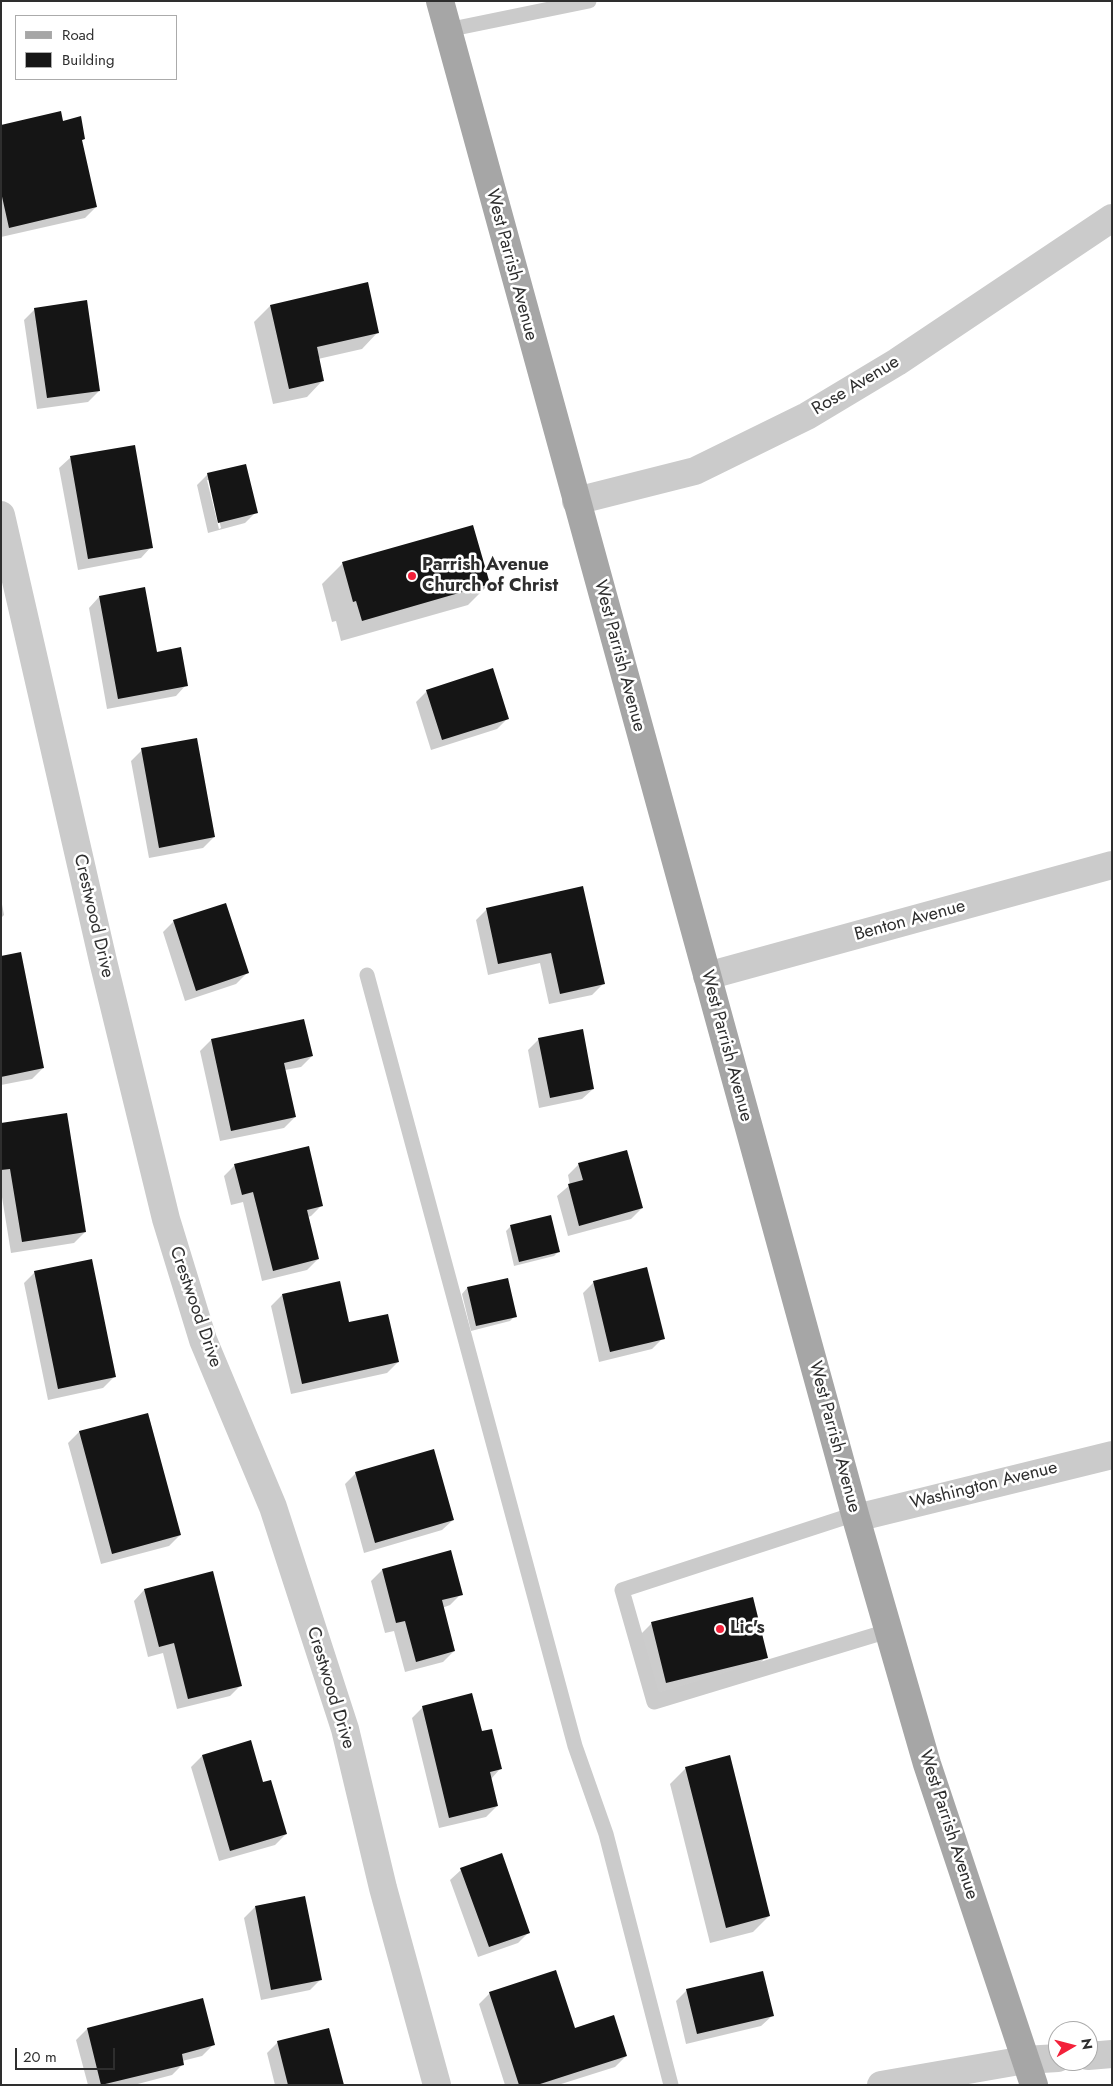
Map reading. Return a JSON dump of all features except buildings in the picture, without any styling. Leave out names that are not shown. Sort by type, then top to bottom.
[{"type":"main road","name":"West Parrish Avenue","points":[[440,1],[888,1630],[927,1764],[1029,2072]]},
{"type":"street","name":"Rose Avenue","points":[[576,501],[695,472],[807,416],[897,362],[1112,218]]},
{"type":"street","name":"Crestwood Drive","points":[[1,515],[101,951],[166,1220],[203,1340],[273,1507],[345,1730],[383,1888],[437,2085]]},
{"type":"street","name":"Benton Avenue","points":[[707,976],[1112,864]]},
{"type":"street","name":"Washington Avenue","points":[[856,1516],[1112,1455]]},
{"type":"street","points":[[1098,2055],[1112,2054]]},
{"type":"street","points":[[881,2085],[1029,2072],[1048,2063]]},
{"type":"lane","points":[[447,30],[590,1]]},
{"type":"lane","points":[[367,975],[575,1746],[606,1834],[671,2085]]},
{"type":"lane","points":[[856,1516],[622,1590],[654,1702],[813,1655],[888,1630]]},
{"type":"place","name":"Parrish Avenue Church of Christ","points":[[412,576]]},
{"type":"place","name":"Lic's","points":[[720,1629]]}]
